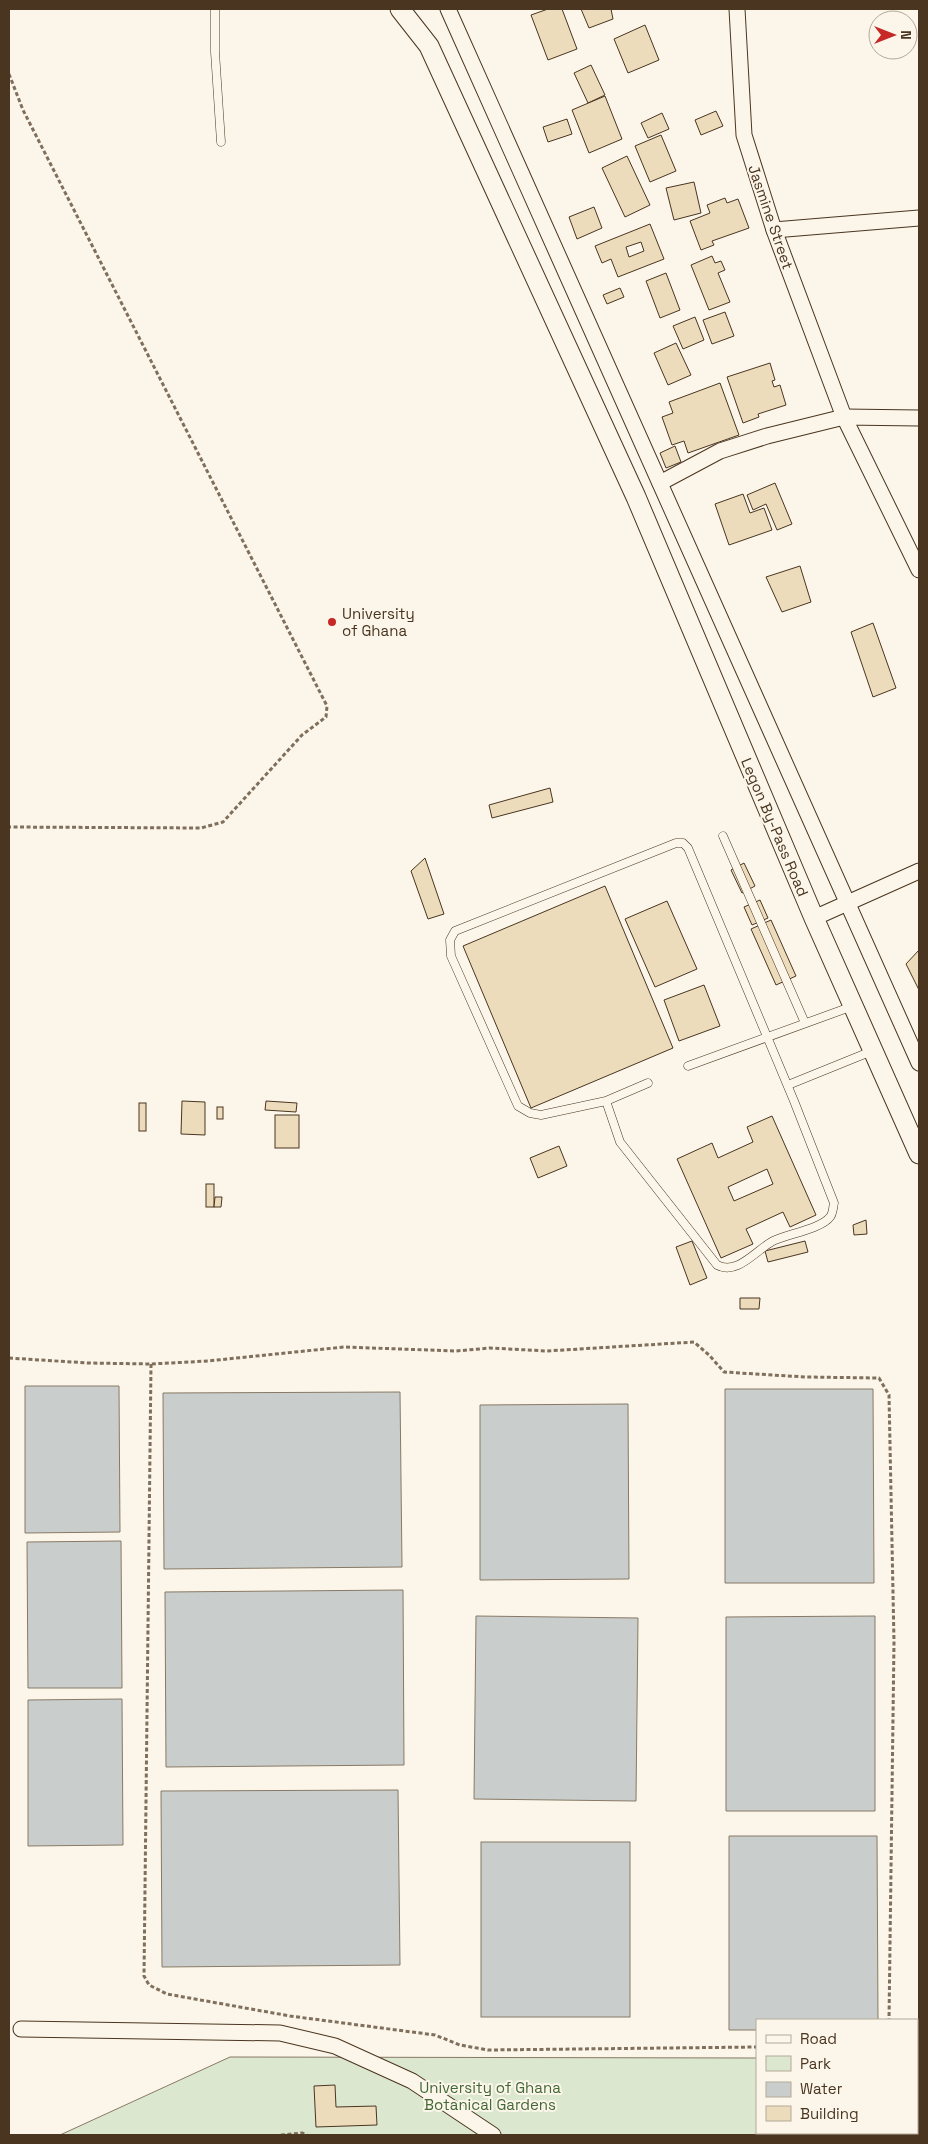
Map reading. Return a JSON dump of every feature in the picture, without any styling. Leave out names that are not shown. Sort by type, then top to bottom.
[{"type":"street","name":"Legon By-Pass Road","points":[[400,9],[429,46],[636,497],[814,918],[919,1154]]},
{"type":"street","points":[[448,9],[919,1063]]},
{"type":"street","name":"Jasmine Street","points":[[737,9],[744,135],[774,230],[844,418],[919,570]]},
{"type":"street","points":[[774,230],[919,218]]},
{"type":"street","points":[[660,483],[720,451],[767,436],[844,418],[919,418]]},
{"type":"street","points":[[814,918],[919,871]]},
{"type":"street","points":[[21,2030],[280,2033],[334,2046],[412,2081],[493,2135]]},
{"type":"lane","points":[[216,9],[215,52],[221,142]]},
{"type":"lane","points":[[723,836],[804,1023]]},
{"type":"lane","points":[[606,1101],[620,1142],[717,1265],[724,1269],[734,1268],[775,1241],[823,1223],[831,1217],[834,1202],[788,1085],[688,848],[683,843],[676,843],[455,931],[450,940],[451,956],[518,1106],[530,1113],[541,1115],[606,1101],[648,1083]]},
{"type":"lane","points":[[688,1066],[854,1006]]},
{"type":"lane","points":[[788,1085],[872,1051]]},
{"type":"path","points":[[9,74],[23,110],[327,706],[326,717],[302,735],[223,822],[201,828],[9,827]]},
{"type":"path","points":[[9,1358],[88,1363],[151,1364],[208,1362],[344,1347],[456,1351],[490,1348],[547,1351],[694,1342],[710,1355],[724,1372],[805,1377],[879,1378],[889,1395],[893,1604],[889,2019]]},
{"type":"path","points":[[151,1364],[144,1976],[149,1985],[167,1994],[290,2016],[435,2035],[460,2045],[488,2050],[756,2048]]},
{"type":"path","points":[[281,2135],[302,2133],[307,2135]]},
{"type":"green space","name":"University of Ghana Botanical Gardens","points":[[230,2057],[756,2058],[756,2134],[918,2134],[919,2059],[919,2135],[60,2135]]},
{"type":"water","points":[[25,1386],[119,1386],[120,1532],[25,1533]]},
{"type":"water","points":[[725,1389],[873,1389],[874,1583],[725,1583]]},
{"type":"water","points":[[400,1392],[402,1567],[164,1569],[163,1393]]},
{"type":"water","points":[[628,1404],[629,1579],[480,1580],[480,1405]]},
{"type":"water","points":[[121,1541],[122,1688],[28,1688],[27,1542]]},
{"type":"water","points":[[403,1590],[404,1765],[166,1767],[165,1592]]},
{"type":"water","points":[[476,1616],[638,1618],[636,1801],[474,1799]]},
{"type":"water","points":[[875,1616],[875,1811],[726,1811],[726,1617]]},
{"type":"water","points":[[122,1699],[123,1845],[28,1846],[28,1700]]},
{"type":"water","points":[[398,1790],[400,1965],[162,1967],[161,1791]]},
{"type":"water","points":[[729,1836],[877,1836],[878,2019],[756,2019],[756,2030],[729,2030]]},
{"type":"water","points":[[481,1842],[630,1842],[630,2017],[481,2017]]},
{"type":"building","points":[[548,9],[562,9],[577,49],[548,60],[531,15]]},
{"type":"building","points":[[581,9],[611,9],[613,19],[589,28]]},
{"type":"building","points":[[645,25],[659,60],[628,73],[614,39]]},
{"type":"building","points":[[591,65],[605,95],[588,103],[574,73]]},
{"type":"building","points":[[605,96],[622,139],[589,153],[572,110]]},
{"type":"building","points":[[716,111],[723,126],[701,135],[695,120]]},
{"type":"building","points":[[662,113],[669,129],[648,138],[641,123]]},
{"type":"building","points":[[567,119],[572,134],[548,142],[543,127]]},
{"type":"building","points":[[661,135],[676,171],[650,182],[635,146]]},
{"type":"building","points":[[627,156],[650,205],[625,217],[602,168]]},
{"type":"building","points":[[694,182],[701,213],[674,220],[666,188]]},
{"type":"building","points":[[725,198],[727,203],[738,199],[749,228],[712,241],[714,245],[701,250],[690,221],[710,213],[707,205]]},
{"type":"building","points":[[594,207],[602,228],[577,239],[569,217]]},
{"type":"building","points":[[650,224],[664,259],[618,277],[611,259],[602,263],[595,246]],"holes":[[[641,242],[644,251],[629,257],[626,247]]]},
{"type":"building","points":[[712,256],[715,263],[721,261],[725,270],[718,273],[730,302],[709,310],[691,265]]},
{"type":"building","points":[[666,273],[680,310],[660,318],[646,281]]},
{"type":"building","points":[[620,288],[624,297],[607,304],[603,295]]},
{"type":"building","points":[[725,312],[734,336],[712,344],[703,320]]},
{"type":"building","points":[[695,317],[704,340],[683,349],[673,326]]},
{"type":"building","points":[[676,343],[691,375],[668,385],[654,353]]},
{"type":"building","points":[[770,363],[775,380],[772,381],[774,387],[780,385],[786,405],[758,414],[759,417],[743,423],[727,377]]},
{"type":"building","points":[[720,383],[739,435],[688,453],[684,441],[672,445],[662,417],[673,413],[669,402]]},
{"type":"building","points":[[675,446],[681,462],[666,468],[660,453]]},
{"type":"building","points":[[775,483],[792,524],[777,530],[766,504],[753,510],[747,495]]},
{"type":"building","points":[[743,494],[750,513],[764,508],[772,530],[729,545],[715,504]]},
{"type":"building","points":[[800,566],[811,602],[782,612],[766,577]]},
{"type":"building","points":[[873,623],[896,688],[873,697],[851,632]]},
{"type":"building","points":[[550,788],[553,802],[492,818],[489,805]]},
{"type":"building","points":[[425,858],[444,914],[428,919],[411,871]]},
{"type":"building","points":[[744,863],[755,886],[742,893],[731,870]]},
{"type":"building","points":[[605,886],[673,1048],[531,1108],[463,946]]},
{"type":"building","points":[[760,900],[768,918],[752,925],[744,907]]},
{"type":"building","points":[[667,901],[697,969],[655,987],[625,919]]},
{"type":"building","points":[[771,920],[796,976],[776,985],[751,929]]},
{"type":"building","points":[[919,950],[919,990],[906,964]]},
{"type":"building","points":[[704,985],[720,1026],[679,1041],[664,1000]]},
{"type":"building","points":[[182,1101],[205,1102],[205,1135],[181,1134]]},
{"type":"building","points":[[266,1101],[297,1103],[296,1112],[265,1110]]},
{"type":"building","points":[[139,1103],[146,1103],[146,1131],[139,1131]]},
{"type":"building","points":[[217,1107],[223,1107],[223,1119],[217,1119]]},
{"type":"building","points":[[275,1115],[299,1115],[299,1148],[275,1148]]},
{"type":"building","points":[[772,1116],[816,1215],[790,1227],[783,1212],[746,1229],[753,1244],[721,1258],[677,1159],[712,1143],[718,1158],[753,1142],[747,1127]],"holes":[[[767,1169],[773,1184],[734,1201],[728,1187]]]},
{"type":"building","points":[[559,1146],[567,1166],[538,1178],[530,1158]]},
{"type":"building","points":[[206,1184],[214,1184],[214,1207],[206,1207]]},
{"type":"building","points":[[215,1197],[222,1197],[221,1207],[214,1207]]},
{"type":"building","points":[[866,1220],[867,1234],[854,1235],[853,1225]]},
{"type":"building","points":[[692,1241],[707,1278],[690,1285],[676,1247]]},
{"type":"building","points":[[805,1241],[808,1252],[768,1262],[765,1251]]},
{"type":"building","points":[[740,1298],[760,1298],[759,1309],[740,1309]]},
{"type":"building","points":[[335,2085],[336,2107],[376,2106],[377,2125],[316,2127],[314,2086]]},
{"type":"place","name":"University of Ghana","points":[[332,622]]}]
